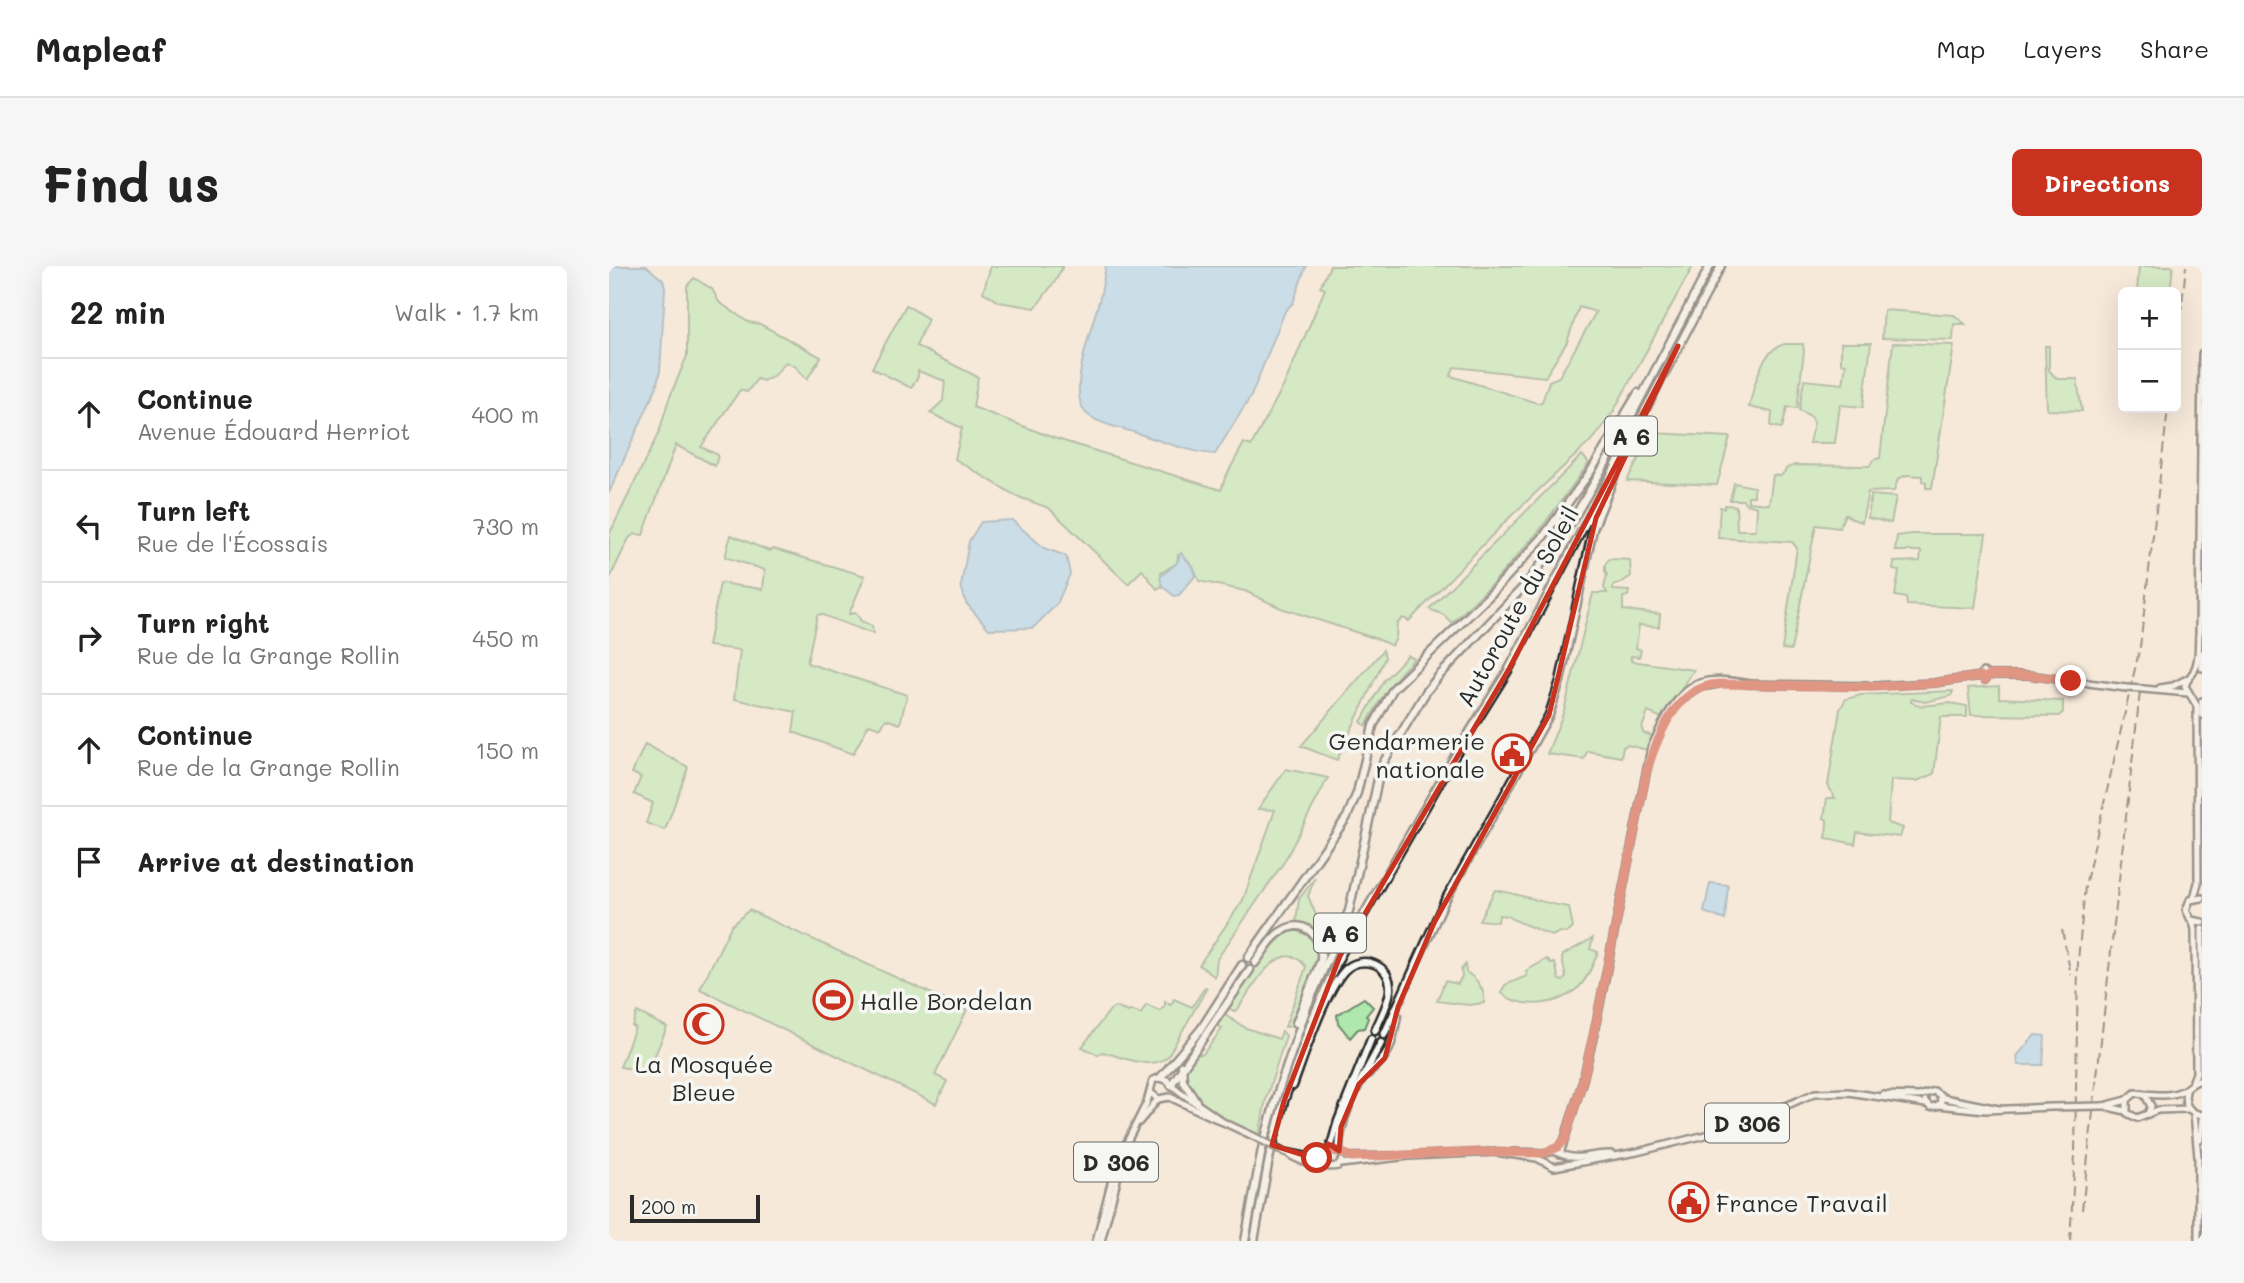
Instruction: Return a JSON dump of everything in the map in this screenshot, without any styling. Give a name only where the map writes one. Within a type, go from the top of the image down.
[{"type":"highway","name":"Autoroute du Soleil","points":[[1245,1241],[1267,1129],[1291,1048],[1353,898],[1383,763],[1438,677],[1528,582],[1553,551],[1583,504],[1710,266]]},
{"type":"highway","name":"Autoroute du Soleil","points":[[1254,1241],[1276,1132],[1300,1052],[1340,956],[1450,764],[1509,669],[1721,266]]},
{"type":"highway","points":[[1384,1035],[1444,902],[1549,715],[1560,681],[1596,518],[1678,346]]},
{"type":"highway","points":[[1248,958],[1347,817],[1357,793],[1373,726],[1393,689],[1491,594],[1543,537],[1591,471],[1659,362]]},
{"type":"highway","points":[[1255,963],[1277,935],[1289,927],[1308,930],[1320,943],[1321,960],[1277,1081],[1256,1177]]},
{"type":"highway","points":[[1276,1132],[1329,996],[1344,971],[1357,963],[1368,962],[1379,967],[1387,974],[1390,982],[1388,999],[1375,1031]]},
{"type":"highway","points":[[1161,1077],[1201,1029],[1243,965]]},
{"type":"highway","points":[[1171,1086],[1182,1065],[1250,970]]},
{"type":"highway","points":[[1362,1079],[1385,1058],[1392,1043],[1398,1007]]},
{"type":"highway","points":[[1330,1149],[1338,1121],[1371,1039]]},
{"type":"highway","points":[[1340,1153],[1341,1127],[1381,1043]]},
{"type":"highway","points":[[1182,1065],[1183,1081],[1196,1101]]},
{"type":"main road","points":[[2202,354],[2198,658],[2185,686],[2197,706],[2198,883],[2194,898],[2187,904],[2186,910],[2187,916],[2193,921],[2202,922]]},
{"type":"main road","points":[[2202,653],[2202,668]]},
{"type":"main road","points":[[1494,1152],[1537,1158],[1552,1167],[1560,1165],[1594,1032],[1647,770],[1670,717],[1687,695],[1700,685],[1871,687],[1934,683],[1981,676],[1983,672],[1989,675],[2028,675],[2190,695],[2202,699],[2202,715]]},
{"type":"main road","points":[[2192,674],[2202,675]]},
{"type":"main road","points":[[2145,689],[2173,686],[2187,680]]},
{"type":"main road","points":[[2194,898],[2202,898]]},
{"type":"main road","points":[[2000,1109],[1944,1098],[1932,1091],[1927,1094],[1926,1104],[1932,1107],[1938,1105],[2000,1109],[2105,1106],[2127,1100],[2135,1093],[2177,1093],[2187,1088],[2196,1073],[2193,921]]},
{"type":"main road","points":[[2202,929],[2202,1073]]},
{"type":"main road","points":[[1221,1121],[1171,1086],[1167,1080],[1161,1077],[1151,1083],[1151,1093],[1158,1099],[1176,1100],[1301,1160],[1334,1168],[1341,1164],[1409,1156]]},
{"type":"main road","points":[[2192,1083],[2202,1080]]},
{"type":"main road","points":[[1166,1098],[1170,1094],[1171,1086]]},
{"type":"main road","points":[[2187,1088],[2185,1099],[2191,1111],[2198,1157]]},
{"type":"main road","name":"D 306","points":[[1560,1165],[1738,1127],[1815,1093],[1834,1091],[1926,1104]]},
{"type":"main road","name":"D 306","points":[[1098,1241],[1116,1164],[1151,1093]]},
{"type":"main road","name":"D 306","points":[[1873,1095],[1927,1094]]},
{"type":"main road","points":[[1938,1105],[1941,1102],[1940,1095]]},
{"type":"main road","points":[[2145,1095],[2150,1103],[2148,1114]]},
{"type":"main road","name":"D 306","points":[[1098,1241],[1123,1155],[1139,1122],[1158,1099]]},
{"type":"main road","points":[[2126,1111],[2127,1100]]},
{"type":"main road","points":[[2105,1106],[2126,1111],[2137,1118],[2170,1109],[2191,1111],[2202,1117],[2198,1157],[2198,1241]]},
{"type":"main road","points":[[1546,1162],[1550,1152],[1565,1139]]},
{"type":"main road","points":[[1285,1152],[1313,1158],[1324,1156],[1330,1149],[1352,1157],[1494,1152],[1550,1152],[1561,1155]]},
{"type":"main road","points":[[1340,1153],[1341,1164]]},
{"type":"main road","name":"D 306","points":[[1561,1155],[1569,1158],[1619,1154]]},
{"type":"main road","points":[[1324,1156],[1327,1165]]},
{"type":"highlighted area","points":[[1678,346],[1596,518],[1549,715],[1434,923],[1398,1007],[1385,1058],[1359,1084],[1341,1127],[1339,1151],[1328,1144],[1324,1156],[1313,1158],[1272,1145],[1284,1101],[1340,956],[1509,669]]},
{"type":"green space","points":[[991,266],[1063,266],[1035,308],[999,302],[983,292]]},
{"type":"green space","points":[[1330,266],[1693,266],[1613,412],[1595,437],[1509,518],[1409,621],[1403,618],[1397,624],[1396,638],[1392,646],[1281,608],[1245,591],[1199,581],[1193,567],[1178,555],[1177,563],[1161,573],[1162,586],[1157,589],[1142,570],[1128,584],[1049,508],[1016,496],[955,459],[962,428],[930,413],[943,401],[945,381],[918,371],[918,377],[911,388],[872,368],[906,305],[928,319],[916,346],[978,377],[973,407],[1054,438],[1221,490],[1244,443],[1251,446],[1284,385],[1325,289],[1320,287]],"holes":[[[1579,307],[1596,312],[1559,377],[1549,381],[1542,402],[1537,403],[1451,376],[1454,367],[1545,377],[1567,342]]]},
{"type":"green space","points":[[2139,266],[2173,266],[2171,287],[2137,287]]},
{"type":"green space","points":[[694,278],[712,289],[719,302],[748,322],[760,324],[821,357],[807,379],[795,366],[786,362],[775,375],[763,381],[757,379],[747,392],[740,390],[701,447],[718,455],[715,466],[676,445],[643,535],[635,534],[629,538],[609,580],[609,535],[659,432],[687,356],[687,286]]},
{"type":"green space","points":[[1884,310],[1954,315],[1965,324],[1954,324],[1953,340],[1882,338]]},
{"type":"green space","points":[[1841,343],[1871,343],[1863,407],[1840,405],[1835,443],[1809,443],[1814,423],[1812,417],[1799,410],[1804,380],[1843,384],[1846,364],[1841,363]]},
{"type":"green space","points":[[1893,343],[1954,345],[1932,488],[1926,488],[1922,476],[1907,475],[1898,479],[1894,491],[1868,492],[1862,522],[1845,514],[1839,528],[1816,525],[1791,650],[1782,649],[1797,548],[1792,542],[1718,538],[1720,507],[1736,506],[1737,530],[1756,530],[1757,507],[1746,504],[1743,500],[1730,500],[1734,483],[1754,487],[1754,496],[1748,496],[1748,502],[1769,504],[1773,475],[1781,476],[1787,468],[1795,465],[1870,466],[1873,460],[1880,458]]},
{"type":"green space","points":[[1803,344],[1804,351],[1797,408],[1787,407],[1782,428],[1771,426],[1772,412],[1749,407],[1764,361],[1777,347]]},
{"type":"green space","points":[[2045,346],[2049,346],[2049,370],[2057,379],[2077,379],[2082,411],[2047,410]]},
{"type":"green space","points":[[1652,433],[1730,437],[1717,485],[1627,481]]},
{"type":"green space","points":[[1582,455],[1589,463],[1539,531],[1494,582],[1452,623],[1444,615],[1429,609]]},
{"type":"green space","points":[[1871,495],[1896,497],[1891,523],[1868,518]]},
{"type":"green space","points":[[1986,534],[1975,608],[1907,605],[1906,598],[1895,596],[1899,571],[1893,570],[1894,562],[1920,561],[1921,551],[1895,551],[1897,536]]},
{"type":"green space","points":[[731,535],[769,551],[774,549],[865,576],[849,614],[856,613],[861,621],[872,626],[873,634],[820,614],[817,616],[807,663],[907,695],[900,724],[886,719],[881,728],[869,724],[853,754],[793,732],[796,712],[734,699],[740,650],[708,646],[720,583],[763,589],[765,570],[725,557]]},
{"type":"green space","points":[[1609,559],[1630,560],[1631,576],[1613,586],[1613,590],[1629,591],[1628,596],[1623,597],[1623,610],[1660,614],[1659,627],[1639,625],[1636,648],[1641,650],[1639,657],[1631,656],[1631,661],[1694,670],[1662,718],[1648,712],[1642,728],[1643,733],[1653,736],[1648,750],[1627,745],[1623,747],[1621,757],[1587,751],[1584,759],[1547,754],[1564,711],[1593,593],[1607,593],[1604,588],[1607,574],[1605,565]]},
{"type":"green space","points":[[1383,650],[1385,658],[1337,760],[1301,746]]},
{"type":"green space","points":[[1408,655],[1414,659],[1387,690],[1366,726],[1361,722],[1384,680]]},
{"type":"green space","points":[[1999,686],[1999,698],[2063,701],[2063,712],[2059,716],[1971,715],[1968,688]]},
{"type":"green space","points":[[1953,691],[1951,696],[1925,702],[1912,699],[1911,702],[1921,706],[1950,703],[1967,706],[1967,717],[1941,717],[1934,774],[1917,781],[1891,780],[1888,823],[1903,828],[1900,837],[1857,832],[1855,844],[1826,838],[1827,820],[1824,818],[1827,798],[1835,798],[1828,785],[1840,709],[1846,699],[1861,695]]},
{"type":"green space","points":[[645,744],[688,767],[665,830],[646,823],[653,803],[634,794],[641,777],[632,773]]},
{"type":"green space","points":[[1286,769],[1328,778],[1284,862],[1217,959],[1215,977],[1199,965],[1243,900],[1275,810],[1258,809]]},
{"type":"green space","points":[[1315,878],[1308,896],[1326,939],[1324,948],[1313,931],[1296,922],[1299,899]]},
{"type":"green space","points":[[1495,890],[1569,907],[1573,928],[1567,933],[1560,932],[1552,936],[1509,916],[1499,915],[1498,922],[1479,920]]},
{"type":"green space","name":"Halle Bordelan","points":[[749,910],[967,1010],[935,1075],[947,1081],[936,1104],[700,989],[731,926]]},
{"type":"green space","points":[[1291,931],[1311,937],[1319,952],[1292,1026],[1285,1027],[1306,967],[1296,958],[1287,956],[1277,960],[1259,978],[1238,1009],[1234,1011],[1227,1007],[1275,943]]},
{"type":"green space","points":[[1593,938],[1590,949],[1598,952],[1585,979],[1571,993],[1551,1002],[1530,1004],[1501,993],[1505,985],[1527,976],[1526,971],[1547,959],[1551,964],[1555,963],[1559,980],[1563,981],[1566,977],[1563,955]]},
{"type":"green space","points":[[1465,965],[1466,972],[1482,989],[1484,1003],[1469,1005],[1437,1001],[1445,981],[1458,984]]},
{"type":"green space","points":[[1205,987],[1207,988],[1168,1056],[1161,1061],[1145,1063],[1102,1052],[1098,1055],[1082,1047],[1115,1007],[1141,1014],[1146,1005],[1160,1011],[1165,1006],[1165,1001],[1171,1005],[1174,999],[1192,1007]]},
{"type":"green space","points":[[1364,998],[1373,1007],[1366,1016],[1368,1018],[1364,1028],[1358,1029],[1350,1038],[1338,1023],[1337,1015]]},
{"type":"green space","points":[[637,1012],[667,1027],[648,1072],[620,1067],[635,1027],[632,1026]]},
{"type":"green space","points":[[1223,1014],[1246,1028],[1279,1039],[1282,1031],[1286,1036],[1266,1099],[1259,1136],[1214,1113],[1194,1096],[1188,1086],[1185,1072],[1187,1064],[1193,1055],[1203,1054],[1222,1029],[1216,1022]]},
{"type":"water","points":[[609,266],[646,266],[663,280],[665,288],[660,371],[656,388],[609,493]]},
{"type":"water","points":[[1106,266],[1306,266],[1293,303],[1285,311],[1251,396],[1215,454],[1186,449],[1096,420],[1086,413],[1080,403],[1080,373]]},
{"type":"water","points":[[1012,520],[1044,548],[1066,556],[1070,574],[1057,604],[1033,628],[989,629],[966,603],[961,586],[969,541],[981,522]]},
{"type":"water","points":[[1181,553],[1196,575],[1179,595],[1174,596],[1162,586],[1160,577],[1177,563]]},
{"type":"water","points":[[1710,883],[1728,885],[1725,920],[1704,912]]},
{"type":"water","points":[[2035,1035],[2045,1036],[2043,1065],[2018,1065],[2017,1056]]},
{"type":"railway","points":[[2177,350],[2186,266]]},
{"type":"railway","points":[[2070,1241],[2075,1154],[2078,961],[2085,886],[2140,647],[2167,413]]},
{"type":"railway","points":[[2082,1210],[2140,692]]},
{"type":"railway","points":[[2062,930],[2071,975]]},
{"type":"place","name":"Gendarmerie nationale","points":[[1512,754]]},
{"type":"place","name":"Halle Bordelan","points":[[833,1000]]},
{"type":"place","name":"La Mosquée Bleue","points":[[704,1024]]},
{"type":"place","name":"France Travail","points":[[1689,1202]]},
{"type":"route","points":[[1317,1158],[1332,1149],[1352,1157],[1482,1152],[1544,1153],[1558,1147],[1565,1139],[1583,1080],[1608,971],[1647,770],[1670,717],[1687,695],[1701,687],[1718,684],[1871,687],[1981,676],[1985,680],[1989,675],[2028,675],[2071,681]]}]
